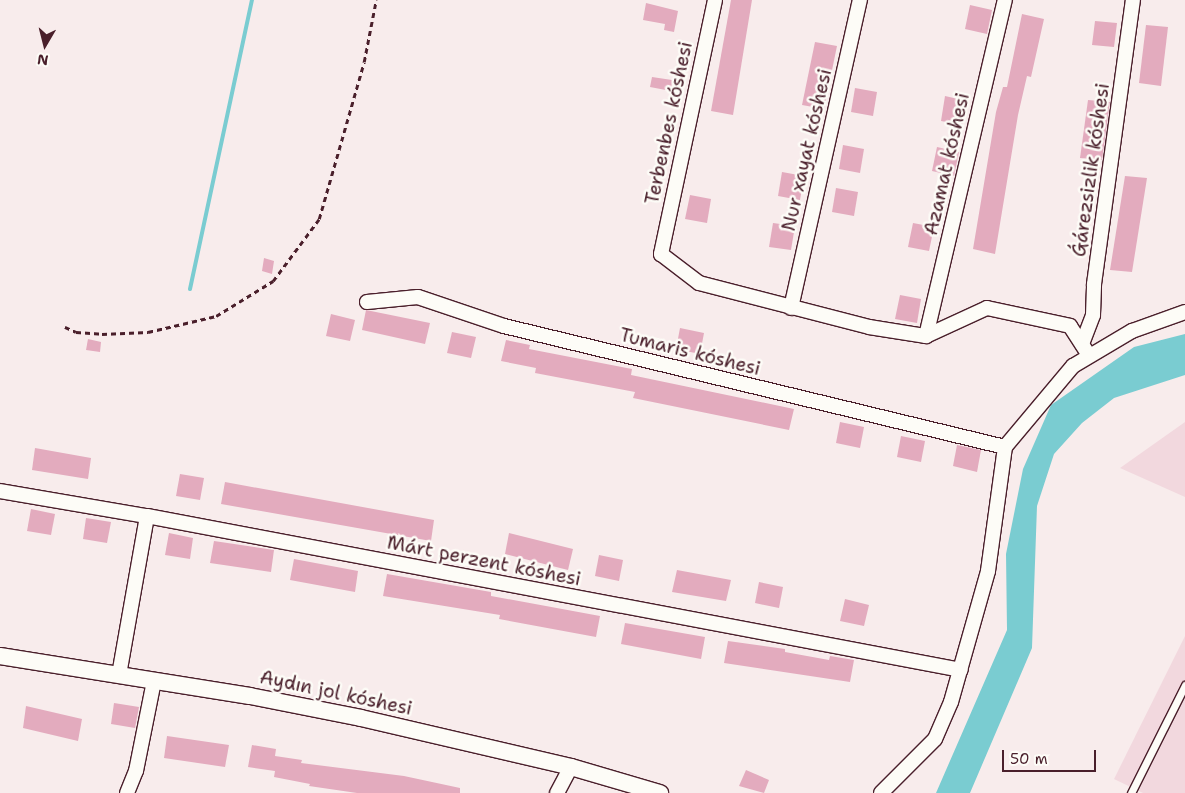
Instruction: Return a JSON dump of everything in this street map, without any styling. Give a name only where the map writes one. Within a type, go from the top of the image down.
[{"type":"street","name":"Terbenbes kóshesi","points":[[715,0],[661,254],[699,283],[791,308]]},
{"type":"street","name":"Nur xayat kóshesi","points":[[791,308],[860,0]]},
{"type":"street","name":"Azamat kóshesi","points":[[926,336],[1005,0]]},
{"type":"street","name":"Ǵárezsizlik kóshesi","points":[[1085,350],[1094,315],[1094,284],[1133,0]]},
{"type":"street","name":"Tumaris kóshesi","points":[[367,302],[418,298],[504,326],[1005,447]]},
{"type":"street","points":[[791,308],[869,327],[926,336],[987,308],[1070,326],[1085,350]]},
{"type":"street","points":[[881,793],[935,739],[961,670],[988,571],[1005,447],[1085,350],[1185,312]]},
{"type":"street","name":"Márt perzent kóshesi","points":[[0,491],[146,516],[961,670]]},
{"type":"street","points":[[119,675],[146,516]]},
{"type":"street","name":"Aydın jol kóshesi","points":[[0,656],[361,718],[571,767],[660,793]]},
{"type":"street","points":[[127,793],[136,771],[154,681]]},
{"type":"street","points":[[557,793],[571,767]]},
{"type":"lane","points":[[1131,793],[1185,686]]},
{"type":"path","points":[[65,327],[76,332],[102,334],[168,327],[216,316],[273,281],[319,219],[364,62],[376,0]]},
{"type":"shaded area","points":[[1185,422],[1185,497],[1120,468]]},
{"type":"shaded area","points":[[1185,636],[1185,793],[1143,793],[1114,779]]},
{"type":"water","points":[[1185,334],[1185,375],[1114,398],[1082,423],[1054,454],[1037,506],[1032,648],[970,793],[936,793],[1007,630],[1006,554],[1023,469],[1051,405],[1134,347]]},
{"type":"building","points":[[731,0],[752,0],[733,115],[711,111]]},
{"type":"building","points":[[646,3],[678,11],[674,32],[664,30],[665,24],[643,20]]},
{"type":"building","points":[[970,5],[992,10],[987,34],[965,29]]},
{"type":"building","points":[[1022,14],[1044,19],[1031,77],[1027,76],[1018,115],[995,254],[973,249],[996,112],[1003,87],[1007,87]]},
{"type":"building","points":[[1095,21],[1117,23],[1114,47],[1092,45]]},
{"type":"building","points":[[1146,25],[1168,27],[1161,86],[1139,83]]},
{"type":"building","points":[[815,42],[837,46],[824,109],[802,105]]},
{"type":"building","points":[[652,77],[672,80],[671,91],[650,87]]},
{"type":"building","points":[[855,88],[877,92],[873,116],[851,112]]},
{"type":"building","points":[[945,96],[967,101],[962,125],[941,121]]},
{"type":"building","points":[[1088,100],[1110,102],[1102,160],[1080,158]]},
{"type":"building","points":[[843,145],[864,149],[860,173],[839,169]]},
{"type":"building","points":[[937,147],[959,152],[954,176],[932,171]]},
{"type":"building","points":[[782,172],[804,176],[800,200],[778,196]]},
{"type":"building","points":[[1125,176],[1147,178],[1132,272],[1110,270]]},
{"type":"building","points":[[836,188],[858,192],[854,216],[832,212]]},
{"type":"building","points":[[690,195],[711,199],[707,223],[685,219]]},
{"type":"building","points":[[773,223],[795,226],[791,250],[769,247]]},
{"type":"building","points":[[913,223],[934,227],[929,251],[908,247]]},
{"type":"building","points":[[264,258],[274,261],[272,274],[262,271]]},
{"type":"building","points":[[900,295],[921,299],[917,323],[895,319]]},
{"type":"building","points":[[366,310],[430,323],[425,344],[362,330]]},
{"type":"building","points":[[331,314],[355,320],[350,341],[326,336]]},
{"type":"building","points":[[680,328],[704,333],[700,354],[676,349]]},
{"type":"building","points":[[452,332],[476,337],[471,358],[447,353]]},
{"type":"building","points":[[88,339],[101,342],[100,352],[86,350]]},
{"type":"building","points":[[506,340],[530,345],[529,349],[632,369],[631,375],[794,409],[789,430],[633,398],[635,392],[535,373],[536,368],[501,361]]},
{"type":"building","points":[[840,422],[864,427],[860,448],[836,443]]},
{"type":"building","points":[[901,436],[925,441],[921,462],[897,457]]},
{"type":"building","points":[[957,445],[981,450],[977,472],[953,466]]},
{"type":"building","points":[[35,448],[91,458],[88,479],[32,470]]},
{"type":"building","points":[[180,474],[204,478],[200,500],[176,496]]},
{"type":"building","points":[[225,482],[434,520],[431,541],[221,504]]},
{"type":"building","points":[[31,509],[55,514],[51,535],[27,531]]},
{"type":"building","points":[[86,518],[111,522],[107,543],[83,539]]},
{"type":"building","points":[[169,533],[193,538],[190,559],[165,555]]},
{"type":"building","points":[[509,533],[573,549],[568,570],[505,554]]},
{"type":"building","points":[[214,541],[274,550],[271,572],[210,563]]},
{"type":"building","points":[[599,555],[623,560],[619,581],[595,576]]},
{"type":"building","points":[[294,559],[358,571],[355,592],[290,580]]},
{"type":"building","points":[[677,570],[731,580],[726,601],[672,592]]},
{"type":"building","points":[[387,574],[491,592],[491,596],[600,616],[596,637],[499,619],[500,615],[383,596]]},
{"type":"building","points":[[759,582],[783,587],[779,608],[755,603]]},
{"type":"building","points":[[845,599],[869,605],[864,626],[840,621]]},
{"type":"building","points":[[625,623],[705,637],[701,659],[621,644]]},
{"type":"building","points":[[728,641],[785,649],[785,652],[829,660],[830,656],[854,660],[850,682],[724,663]]},
{"type":"building","points":[[114,703],[139,707],[135,728],[111,724]]},
{"type":"building","points":[[26,706],[82,719],[78,741],[23,728]]},
{"type":"building","points":[[167,736],[229,745],[225,767],[164,758]]},
{"type":"building","points":[[252,745],[276,749],[275,756],[302,760],[301,763],[404,776],[460,788],[460,793],[357,793],[309,786],[310,784],[274,777],[275,771],[248,767]]},
{"type":"building","points":[[746,770],[769,780],[764,793],[739,786]]},
{"type":"waterway","points":[[190,289],[252,0]]}]
